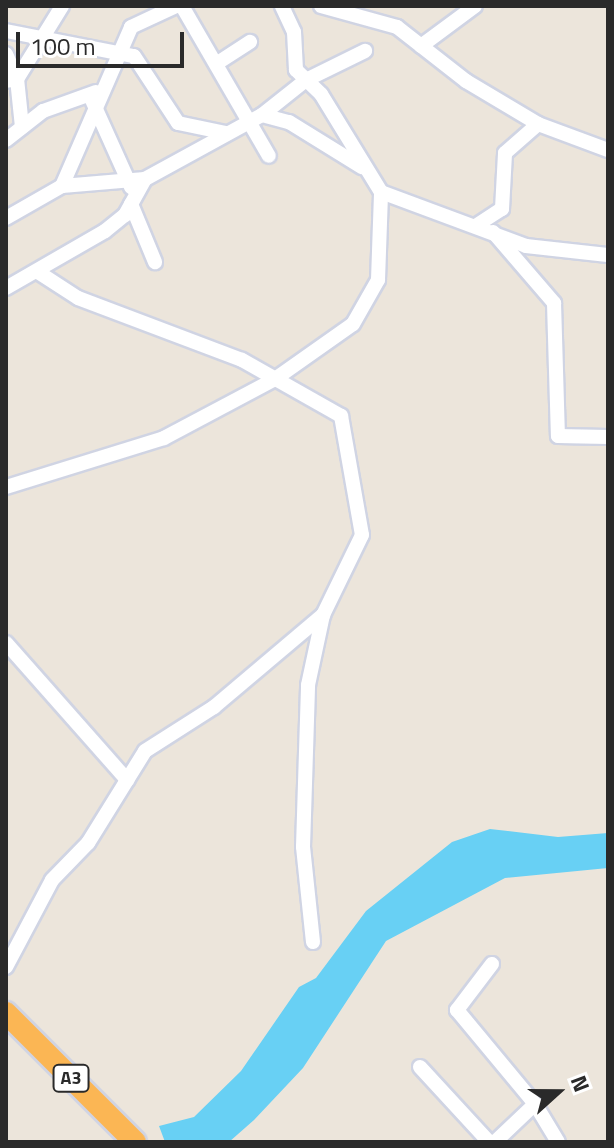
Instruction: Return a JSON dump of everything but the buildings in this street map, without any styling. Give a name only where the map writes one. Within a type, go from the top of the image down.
[{"type":"highway","name":"A3","points":[[6,1013],[135,1142]]},
{"type":"street","points":[[11,80],[62,6]]},
{"type":"street","points":[[62,186],[93,95],[131,27],[176,6]]},
{"type":"street","points":[[182,6],[257,116],[269,156]]},
{"type":"street","points":[[6,487],[164,438],[275,379],[359,313],[378,280],[381,192],[306,80],[296,70],[294,32],[282,6]]},
{"type":"street","points":[[321,6],[397,27],[538,124],[608,150]]},
{"type":"street","points":[[421,46],[475,6]]},
{"type":"street","points":[[6,31],[39,40],[116,52],[147,68],[178,123],[227,133]]},
{"type":"street","points":[[219,62],[250,42]]},
{"type":"street","points":[[6,218],[62,186],[139,180],[257,116],[306,80],[365,51]]},
{"type":"street","points":[[6,54],[22,127]]},
{"type":"street","points":[[6,140],[22,127],[93,95]]},
{"type":"street","points":[[6,288],[38,272],[128,209],[139,180],[93,95]]},
{"type":"street","points":[[257,116],[289,122],[366,170]]},
{"type":"street","points":[[477,225],[502,209],[505,153],[538,124]]},
{"type":"street","points":[[381,192],[477,225],[526,246],[608,255]]},
{"type":"street","points":[[128,209],[155,262]]},
{"type":"street","points":[[493,232],[554,303],[558,436],[606,436]]},
{"type":"street","points":[[38,272],[78,298],[173,330],[275,379],[348,424],[362,535],[323,615],[308,685],[303,847],[313,942]]},
{"type":"street","points":[[6,967],[52,880],[88,843],[157,738],[214,707],[323,615]]},
{"type":"street","points":[[6,643],[127,780]]},
{"type":"street","points":[[492,964],[457,1010],[535,1104],[558,1142]]},
{"type":"street","points":[[420,1067],[489,1142]]},
{"type":"street","points":[[495,1142],[535,1104]]},
{"type":"water","points":[[490,829],[558,837],[608,833],[608,868],[505,878],[386,941],[303,1068],[254,1120],[229,1142],[165,1142],[159,1126],[194,1117],[241,1071],[299,987],[316,978],[366,911],[452,842]]}]
